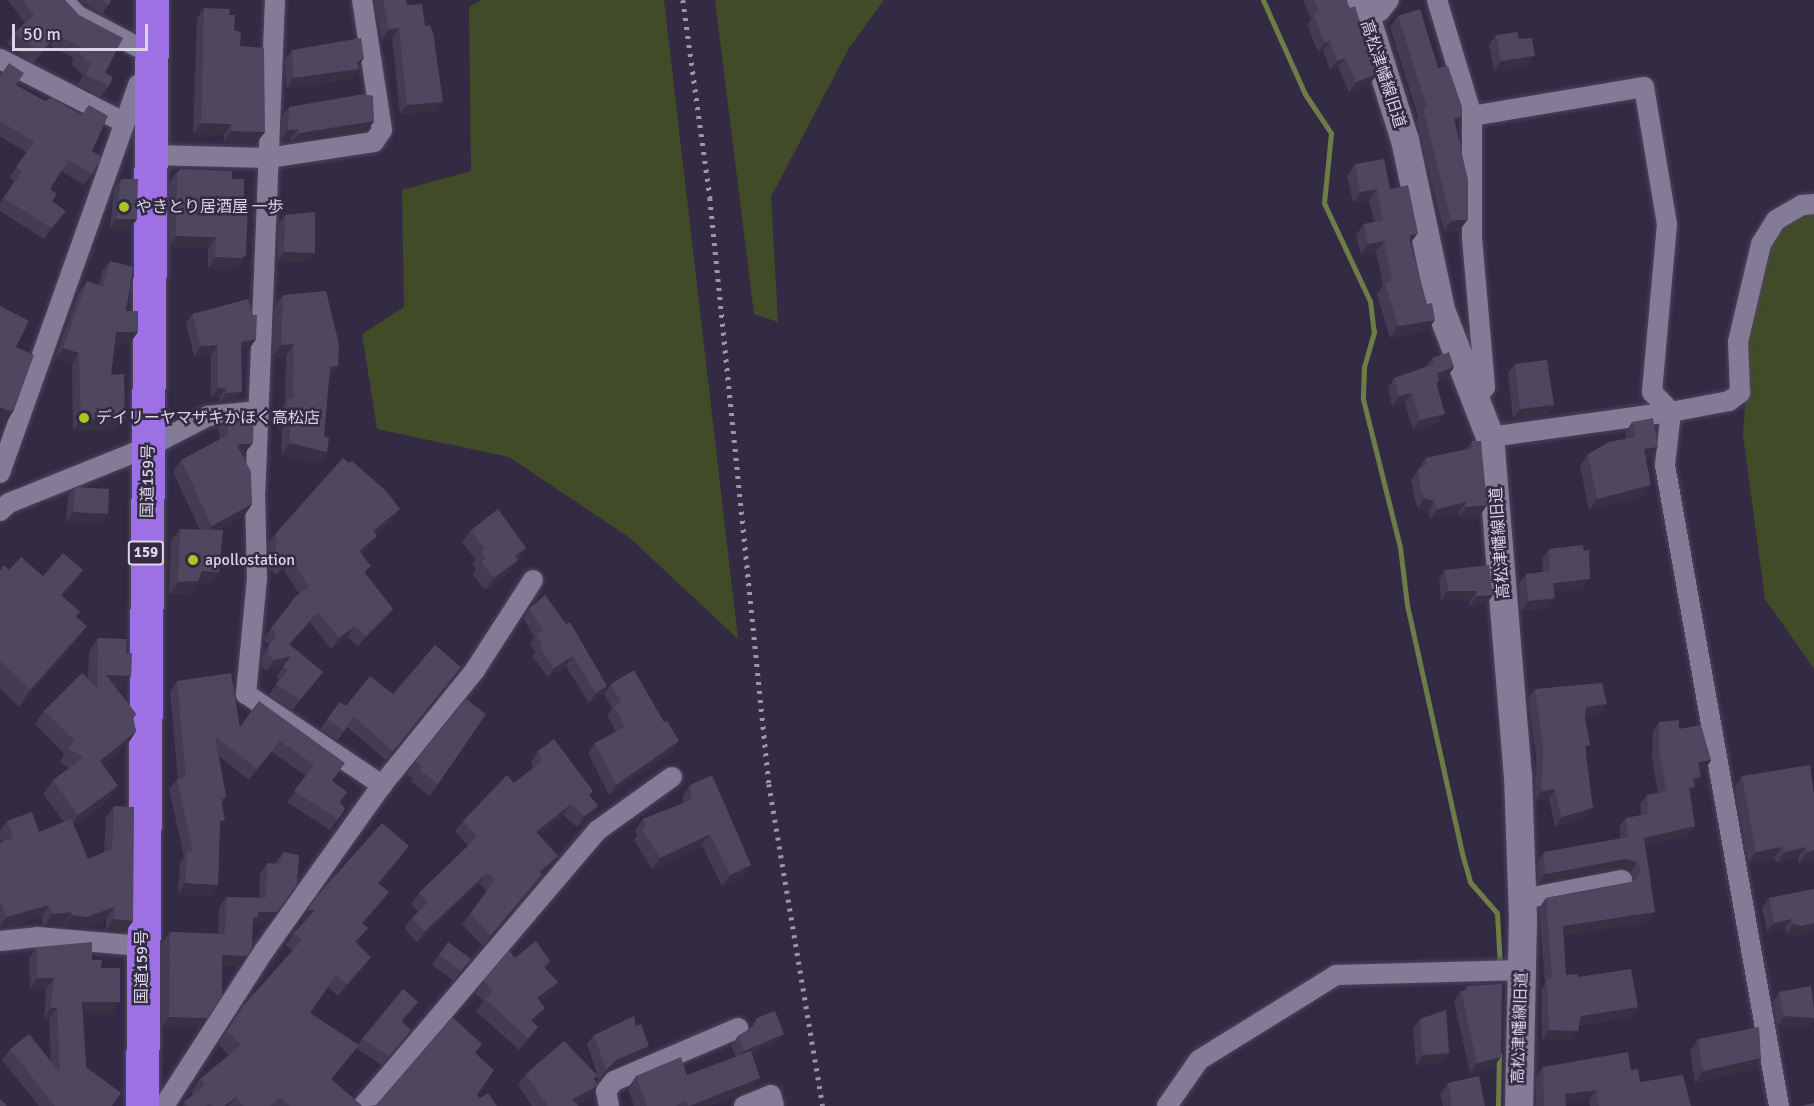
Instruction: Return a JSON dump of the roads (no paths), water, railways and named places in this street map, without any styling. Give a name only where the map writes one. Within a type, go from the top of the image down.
[{"type":"highway","name":"国道159号","points":[[142,1106],[152,0]]},
{"type":"street","points":[[1,468],[138,85],[151,68],[77,15],[63,0]]},
{"type":"street","points":[[275,0],[259,411],[257,578],[246,694],[382,785]]},
{"type":"street","points":[[151,155],[268,158],[374,142],[382,130],[362,0]]},
{"type":"street","points":[[1362,8],[1380,11],[1389,0]]},
{"type":"street","points":[[1437,0],[1472,116],[1472,238],[1485,387],[1475,399]]},
{"type":"street","name":"高松津幡線旧道","points":[[1362,8],[1405,140],[1441,310],[1490,437],[1518,775],[1523,899],[1517,970],[1519,1106]]},
{"type":"street","points":[[0,59],[125,123]]},
{"type":"street","points":[[1472,116],[1644,87],[1667,224],[1652,392],[1671,412],[1665,465],[1779,1106]]},
{"type":"street","points":[[1490,437],[1671,412],[1729,401],[1740,393],[1738,342],[1761,244],[1776,220],[1802,205],[1814,204]]},
{"type":"street","points":[[0,511],[9,503],[148,447],[208,416],[259,411]]},
{"type":"street","points":[[164,1106],[264,951],[382,785],[475,670],[533,580]]},
{"type":"street","points":[[363,1106],[598,830],[672,777]]},
{"type":"street","points":[[1523,899],[1622,880]]},
{"type":"street","points":[[0,941],[37,937],[142,946]]},
{"type":"street","points":[[1167,1106],[1199,1060],[1336,975],[1517,970]]},
{"type":"street","points":[[609,1106],[606,1091],[614,1081],[738,1028]]},
{"type":"street","points":[[744,1106],[771,1095],[774,1106]]},
{"type":"waterway","points":[[1263,0],[1305,94],[1331,133],[1324,203],[1370,301],[1374,332],[1364,367],[1363,399],[1400,547],[1407,605],[1463,857],[1470,882],[1497,913],[1500,967]]},
{"type":"waterway","points":[[1498,1106],[1499,1054]]},
{"type":"railway","points":[[683,0],[710,198],[769,784],[823,1106]]},
{"type":"place","name":"やきとり居酒屋 一歩","points":[[124,207]]},
{"type":"place","name":"デイリーヤマザキかほく高松店","points":[[84,418]]},
{"type":"place","name":"apollostation","points":[[193,560]]}]
